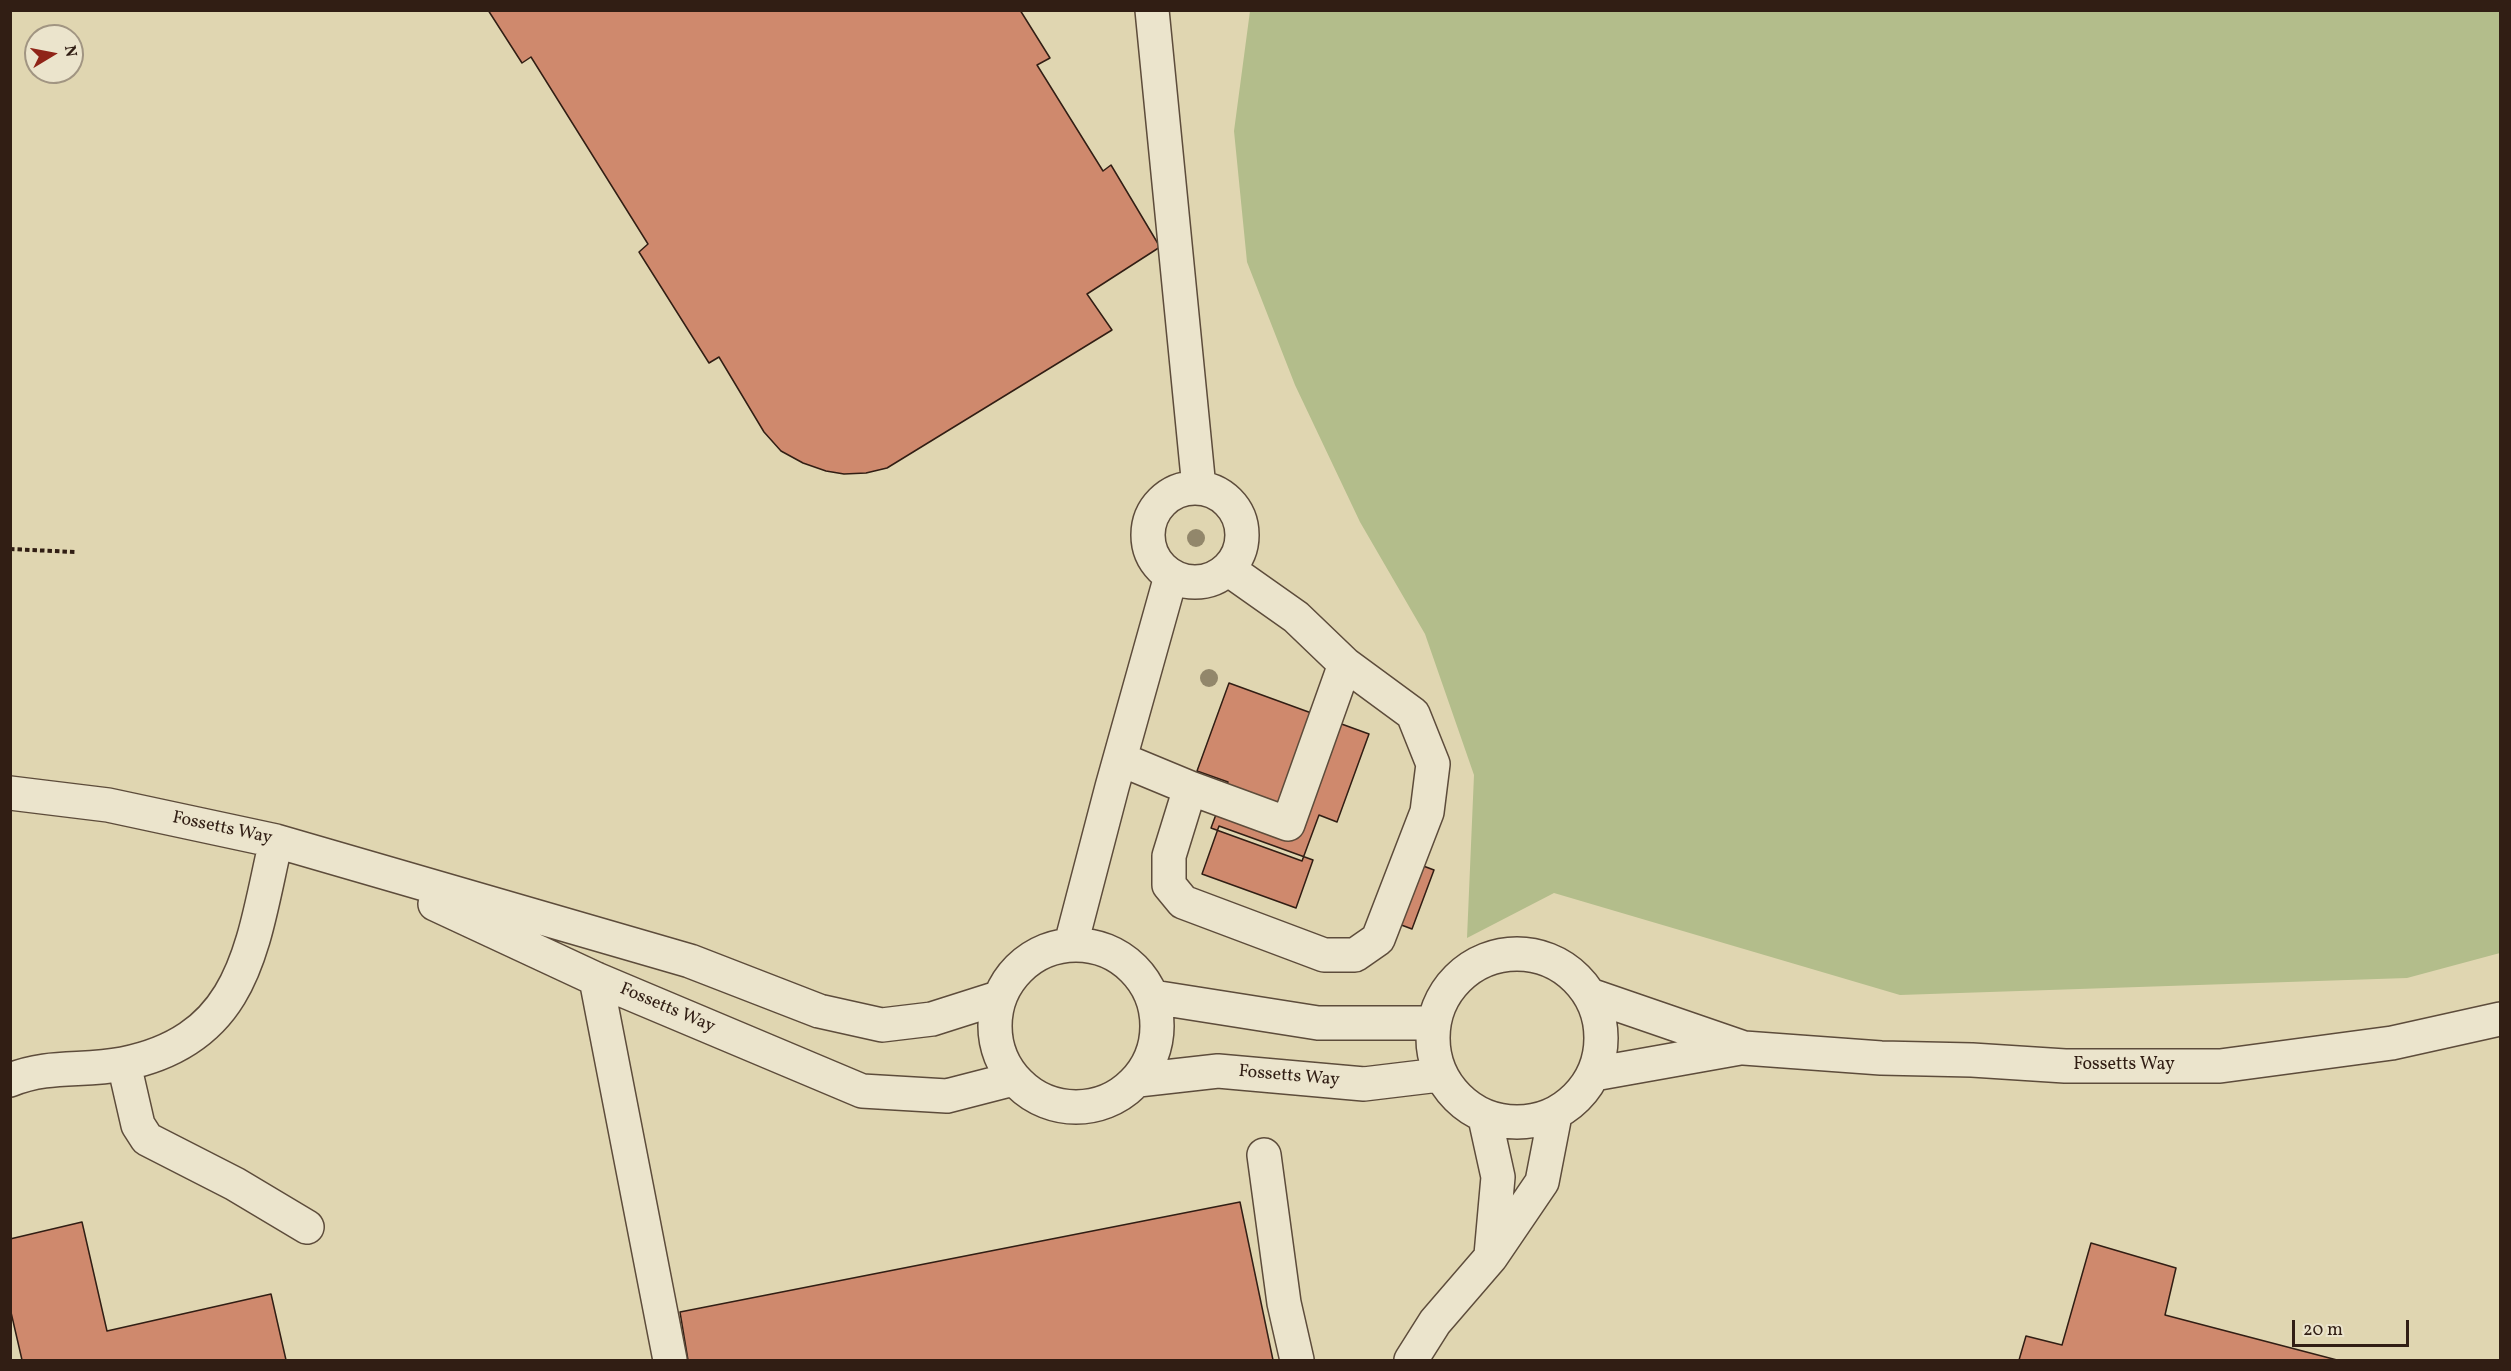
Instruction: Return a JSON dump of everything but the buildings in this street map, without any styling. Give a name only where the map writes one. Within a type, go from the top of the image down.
[{"type":"street","points":[[1152,10],[1199,488]]},
{"type":"street","points":[[1199,488],[1214,491],[1227,500],[1236,512],[1241,526],[1242,542],[1237,557],[1228,569],[1215,578],[1201,582],[1186,582],[1171,576],[1160,567],[1152,555],[1148,528],[1156,509],[1169,495],[1184,489],[1199,488]]},
{"type":"street","points":[[1190,788],[1169,856],[1169,885],[1183,902],[1324,955],[1355,955],[1378,939],[1427,812],[1433,764],[1413,714],[1345,664],[1296,617],[1228,569]]},
{"type":"street","points":[[1071,944],[1171,576]]},
{"type":"street","points":[[1120,759],[1288,824],[1345,664]]},
{"type":"street","name":"Fossetts Way","points":[[10,771],[108,805]]},
{"type":"street","name":"Fossetts Way","points":[[10,794],[108,805],[276,841],[690,961],[819,1011],[882,1025],[932,1019],[998,998]]},
{"type":"street","points":[[10,1080],[49,1069],[92,1068],[124,1064],[169,1051],[200,1030],[218,1012],[235,986],[251,951],[276,841]]},
{"type":"street","name":"Fossetts Way","points":[[336,857],[596,979],[862,1091],[947,1096],[1013,1079]]},
{"type":"street","points":[[1071,944],[1097,946],[1120,957],[1140,975],[1153,997],[1158,1026],[1152,1054],[1138,1080],[1116,1098],[1090,1107],[1061,1107],[1035,1097],[1013,1079],[999,1054],[994,1027],[998,998],[1015,971],[1040,951],[1071,944]]},
{"type":"street","name":"Fossetts Way","points":[[1529,954],[1546,958],[1571,973],[1590,995],[1599,1015],[1602,1045],[1594,1074],[1579,1096],[1555,1115],[1514,1124],[1485,1118],[1456,1099],[1439,1075],[1433,1053],[1433,1023],[1443,995],[1459,976],[1484,959],[1499,955],[1529,954]]},
{"type":"street","points":[[596,979],[670,1360]]},
{"type":"street","name":"Fossetts Way","points":[[1590,995],[1744,1048]]},
{"type":"street","points":[[1153,997],[1318,1023],[1433,1023]]},
{"type":"street","name":"Fossetts Way","points":[[1594,1074],[1744,1048],[1881,1058],[1972,1060],[2065,1066],[2220,1066],[2392,1043],[2500,1019]]},
{"type":"street","points":[[124,1064],[138,1125],[147,1139],[235,1184],[307,1227]]},
{"type":"street","name":"Fossetts Way","points":[[1138,1080],[1218,1071],[1364,1084],[1439,1075]]},
{"type":"street","points":[[1411,1360],[1435,1322],[1491,1257],[1542,1182],[1555,1115]]},
{"type":"street","points":[[1485,1118],[1498,1177],[1491,1257]]},
{"type":"street","points":[[1264,1155],[1284,1303],[1297,1360]]},
{"type":"path","points":[[10,549],[75,552]]},
{"type":"green space","points":[[1250,11],[2500,11],[2500,953],[2407,978],[1900,995],[1554,893],[1467,938],[1474,775],[1425,634],[1360,522],[1295,385],[1247,262],[1234,131]]}]
